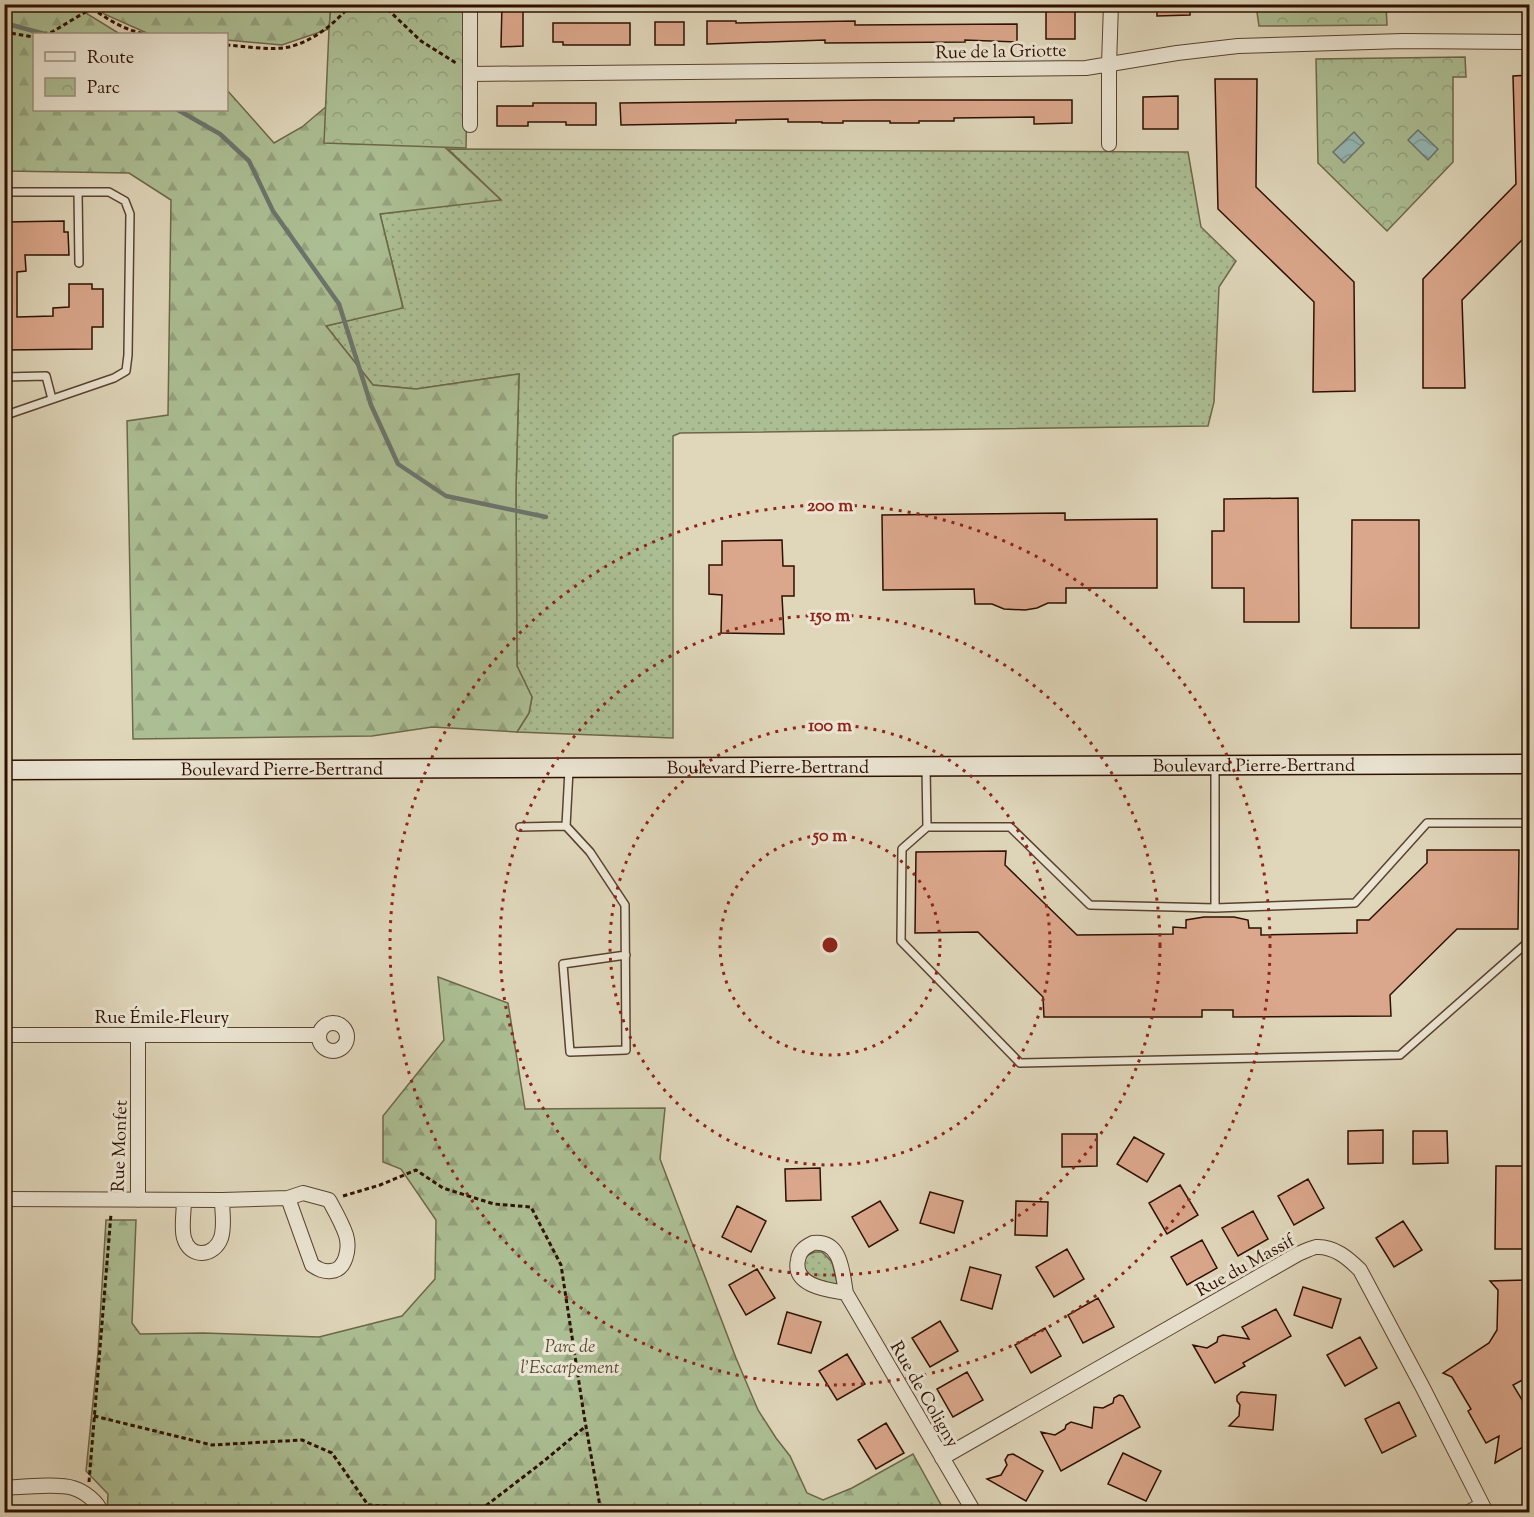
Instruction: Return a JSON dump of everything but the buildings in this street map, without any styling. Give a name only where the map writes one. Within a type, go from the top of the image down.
[{"type":"main road","name":"Boulevard Pierre-Bertrand","points":[[4,770],[1530,764]]},
{"type":"street","points":[[470,4],[470,125]]},
{"type":"street","points":[[1109,144],[1111,4]]},
{"type":"street","name":"Rue de la Griotte","points":[[471,73],[1086,68],[1177,53],[1238,46],[1402,41],[1530,42]]},
{"type":"street","name":"Rue Émile-Fleury","points":[[4,1035],[319,1035]]},
{"type":"street","name":"Rue Monfet","points":[[4,1199],[138,1200],[138,1035]]},
{"type":"street","points":[[138,1200],[288,1198],[303,1193],[329,1200],[347,1237],[347,1253],[342,1265],[334,1271],[323,1271],[312,1266],[288,1198]]},
{"type":"street","points":[[184,1200],[183,1236],[187,1246],[195,1252],[204,1253],[214,1248],[221,1238],[222,1200]]},
{"type":"street","name":"Rue du Massif","points":[[942,1458],[1298,1254],[1316,1247],[1346,1256],[1360,1270],[1484,1509]]},
{"type":"street","name":"Rue de Coligny","points":[[846,1293],[974,1512]]},
{"type":"street","points":[[4,1488],[56,1486],[73,1488],[99,1505],[101,1512]]},
{"type":"street","points":[[1469,1512],[1484,1509]]},
{"type":"lane","points":[[4,192],[109,192],[125,201],[130,214],[126,371],[114,378],[52,399],[7,411],[4,425]]},
{"type":"lane","points":[[78,192],[79,262]]},
{"type":"lane","points":[[4,376],[46,376],[52,399]]},
{"type":"lane","points":[[1215,765],[1215,908]]},
{"type":"lane","points":[[926,767],[927,828]]},
{"type":"lane","points":[[569,768],[566,826],[590,852],[625,905],[626,955],[626,1050],[570,1053],[563,964],[626,955]]},
{"type":"lane","points":[[1530,822],[1427,823],[1355,903],[1215,908],[1090,905],[1010,826],[927,828],[902,849],[901,941],[1020,1063],[1400,1055],[1528,942],[1530,883]]},
{"type":"lane","points":[[520,827],[566,826]]},
{"type":"path","points":[[228,45],[267,48],[287,47],[304,42],[320,33],[351,4]]},
{"type":"path","points":[[382,4],[421,41],[471,73]]},
{"type":"path","points":[[48,33],[91,6],[107,20],[137,33]]},
{"type":"path","points":[[4,32],[33,37]]},
{"type":"path","points":[[329,1200],[380,1185],[416,1170],[453,1192],[494,1204],[531,1207],[561,1266],[601,1512]]},
{"type":"path","points":[[88,1496],[112,1200]]},
{"type":"path","points":[[94,1416],[212,1445],[302,1440],[332,1453],[368,1504],[478,1511],[586,1426]]},
{"type":"green space","points":[[5,5],[73,5],[118,33],[33,33],[33,111],[228,111],[228,91],[274,143],[302,127],[328,105],[436,139],[501,200],[380,214],[403,308],[326,326],[373,385],[416,389],[519,374],[516,491],[517,666],[532,697],[529,713],[517,732],[432,727],[372,736],[133,739],[127,421],[168,415],[171,200],[129,173],[5,171]]},
{"type":"green space","points":[[97,5],[331,5],[329,29],[282,45],[228,40],[228,33],[147,33],[104,14]]},
{"type":"green space","points":[[331,5],[469,5],[466,148],[324,143]]},
{"type":"green space","points":[[1256,5],[1386,5],[1387,25],[1259,26]]},
{"type":"green space","points":[[1465,57],[1466,77],[1453,77],[1453,162],[1387,231],[1318,163],[1316,59]]},
{"type":"green space","points":[[448,149],[1188,152],[1201,227],[1236,261],[1219,287],[1214,402],[1208,426],[680,433],[673,436],[673,738],[517,732],[529,713],[532,697],[517,666],[516,491],[519,374],[416,389],[373,385],[326,326],[403,307],[380,214],[500,199]]},
{"type":"green space","name":"Parc de l'Escarpement","points":[[438,977],[508,1003],[525,1109],[665,1108],[660,1159],[758,1410],[790,1456],[807,1493],[823,1500],[852,1488],[913,1454],[945,1512],[107,1512],[108,1494],[86,1471],[98,1352],[106,1220],[136,1220],[132,1323],[140,1334],[203,1333],[319,1337],[402,1316],[435,1279],[436,1220],[401,1169],[383,1162],[383,1116],[444,1040]]},
{"type":"green space","points":[[815,1252],[822,1252],[832,1262],[838,1286],[816,1278],[804,1267],[805,1259]]},
{"type":"water","points":[[1418,130],[1438,149],[1428,160],[1408,140]]},
{"type":"water","points":[[1354,132],[1364,143],[1344,163],[1333,152]]},
{"type":"waterway","points":[[4,23],[41,33]]},
{"type":"waterway","points":[[180,111],[220,134],[249,161],[273,211],[339,304],[371,405],[398,464],[446,496],[546,517]]}]
